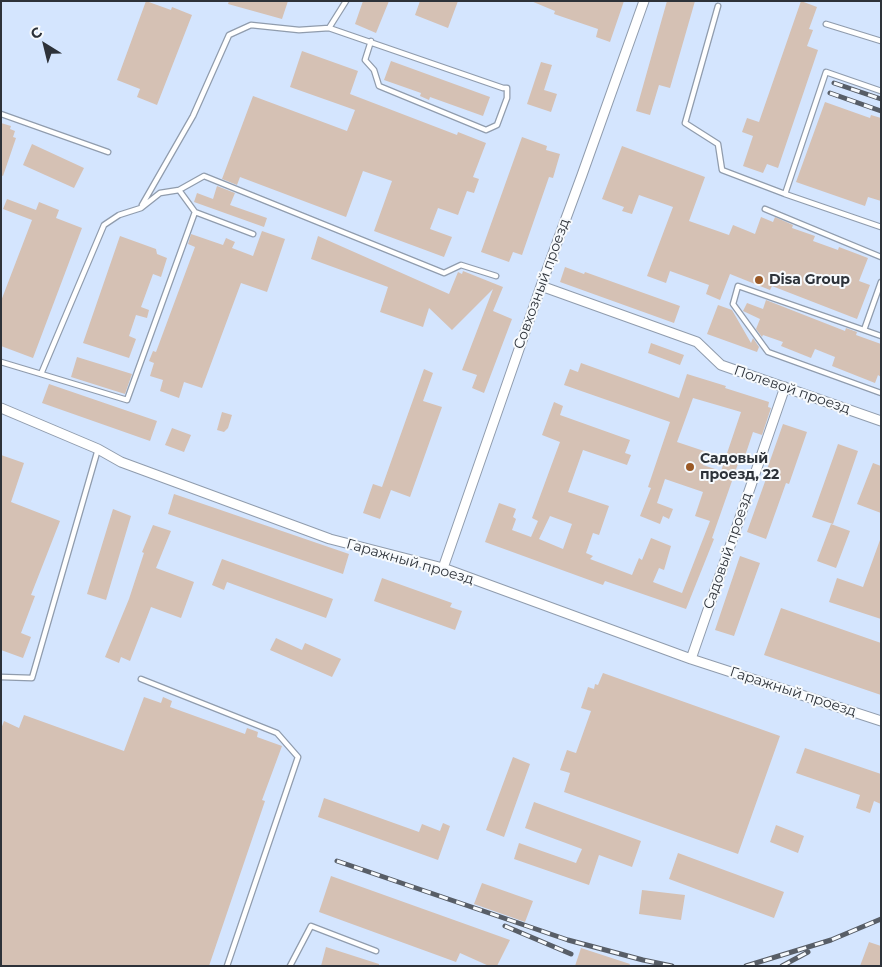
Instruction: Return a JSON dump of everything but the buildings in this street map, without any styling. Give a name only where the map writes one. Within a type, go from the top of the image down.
[{"type":"street","name":"Совхозный проезд","points":[[443,568],[541,286],[644,1]]},
{"type":"street","name":"Полевой проезд","points":[[541,286],[697,342],[721,365],[881,421]]},
{"type":"street","name":"Садовый проезд","points":[[691,658],[785,387]]},
{"type":"street","name":"Гаражный проезд","points":[[1,408],[98,449],[121,462],[330,539],[443,568],[691,658],[881,721]]},
{"type":"lane","points":[[329,28],[346,1]]},
{"type":"lane","points":[[718,6],[685,123],[718,144],[722,170],[881,227]]},
{"type":"lane","points":[[826,24],[881,41]]},
{"type":"lane","points":[[140,208],[193,116],[229,35],[251,25],[299,30],[329,28],[371,41],[503,88],[507,88],[507,98],[497,126],[486,130],[379,86],[374,70],[365,60],[371,41]]},
{"type":"lane","points":[[785,194],[826,72],[881,91]]},
{"type":"lane","points":[[1,114],[108,152]]},
{"type":"lane","points":[[41,374],[104,225],[119,215],[140,208],[160,193],[179,190],[204,176],[444,273],[461,265],[496,276]]},
{"type":"lane","points":[[179,190],[195,212],[253,234]]},
{"type":"lane","points":[[765,209],[881,257]]},
{"type":"lane","points":[[1,362],[127,400],[195,212]]},
{"type":"lane","points":[[864,330],[881,282]]},
{"type":"lane","points":[[881,336],[738,286],[733,304],[768,352],[881,393]]},
{"type":"lane","points":[[1,677],[32,678],[98,449]]},
{"type":"lane","points":[[141,679],[277,733],[298,757],[227,966]]},
{"type":"lane","points":[[290,966],[311,926],[376,951]]},
{"type":"shaded area","points":[[1,1],[881,1],[881,966],[1,966]]},
{"type":"railway","points":[[834,83],[881,99]]},
{"type":"railway","points":[[830,93],[881,111]]},
{"type":"railway","points":[[337,861],[568,940],[672,966]]},
{"type":"railway","points":[[746,966],[831,940],[881,919]]},
{"type":"railway","points":[[505,926],[571,954]]},
{"type":"railway","points":[[782,966],[808,952]]},
{"type":"place","name":"Disa Group","points":[[759,280]]},
{"type":"place","name":"Садовый проезд, 22","points":[[690,467]]}]
